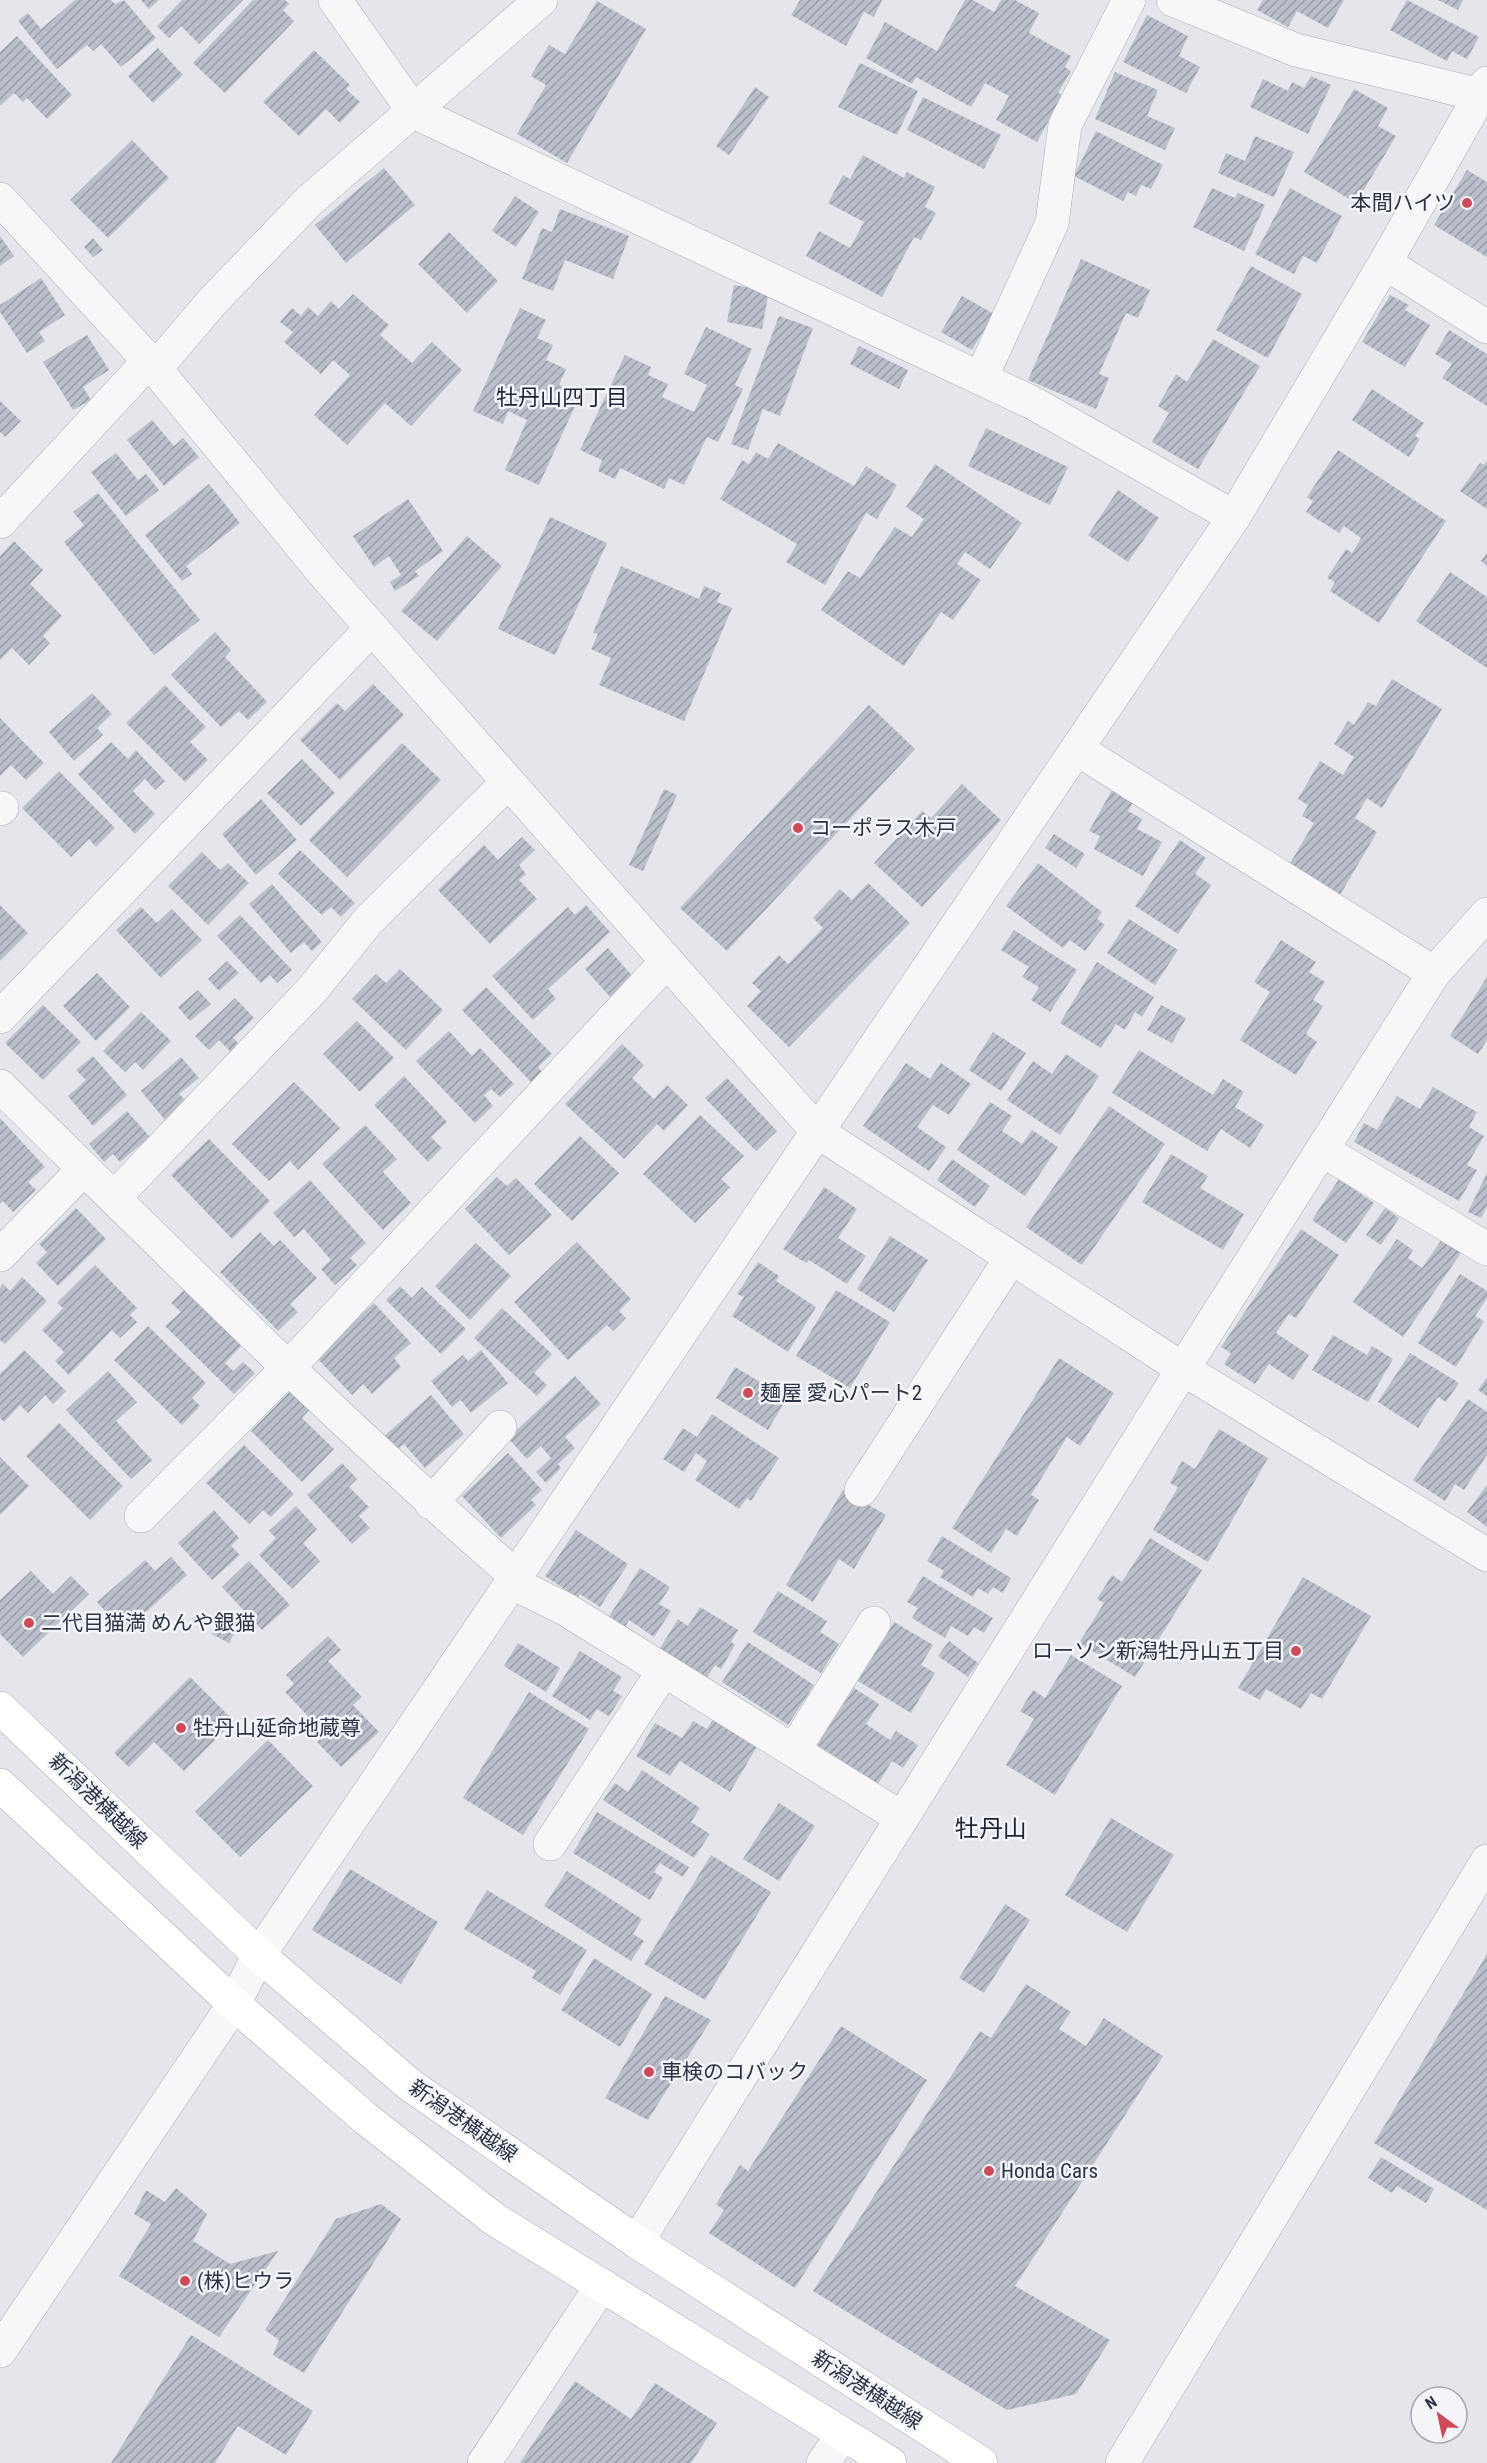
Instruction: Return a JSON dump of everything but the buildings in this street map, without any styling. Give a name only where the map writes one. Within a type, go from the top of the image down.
[{"type":"main road","name":"新潟港横越線","points":[[0,1708],[259,1955],[410,2085],[637,2242],[981,2463]]},
{"type":"main road","points":[[0,1785],[234,2004],[365,2118],[494,2219],[890,2463]]},
{"type":"street","points":[[335,0],[414,112],[1033,403],[1234,517]]},
{"type":"street","points":[[0,522],[309,201],[541,0]]},
{"type":"street","points":[[981,378],[1052,223],[1065,125],[1129,0]]},
{"type":"street","points":[[0,2351],[234,2004],[259,1955],[1234,517],[1483,96],[1296,50],[1173,0]]},
{"type":"street","points":[[0,198],[152,365],[372,628],[818,1132],[1183,1369],[1487,1555]]},
{"type":"street","points":[[1385,263],[1487,327]]},
{"type":"street","points":[[0,1017],[372,628]]},
{"type":"street","points":[[1077,749],[1434,973]]},
{"type":"street","points":[[114,1198],[312,990],[368,921],[508,782]]},
{"type":"street","points":[[637,2242],[1183,1369],[1434,973],[1482,927]]},
{"type":"street","points":[[141,1516],[288,1368],[667,961]]},
{"type":"street","points":[[0,1086],[288,1368],[515,1580],[902,1818]]},
{"type":"street","points":[[1322,1150],[1487,1249]]},
{"type":"street","points":[[0,1255],[84,1169]]},
{"type":"street","points":[[861,1490],[1011,1258]]},
{"type":"street","points":[[431,1503],[500,1427]]},
{"type":"street","points":[[794,1750],[874,1623]]},
{"type":"street","points":[[550,1844],[664,1670]]},
{"type":"street","points":[[1122,2463],[1487,1861]]},
{"type":"street","points":[[484,2463],[602,2285]]},
{"type":"street","points":[[823,2463],[843,2434]]},
{"type":"place","name":"本間ハイツ","points":[[1467,203]]},
{"type":"place","name":"コーポラス木戸","points":[[798,828]]},
{"type":"place","name":"麺屋 愛心パート2","points":[[748,1393]]},
{"type":"place","name":"二代目猫満 めんや銀猫","points":[[29,1623]]},
{"type":"place","name":"ローソン新潟牡丹山五丁目","points":[[1296,1651]]},
{"type":"place","name":"牡丹山延命地蔵尊","points":[[181,1728]]},
{"type":"place","name":"車検のコバック","points":[[649,2072]]},
{"type":"place","name":"Honda Cars","points":[[989,2171]]},
{"type":"place","name":"(株)ヒウラ","points":[[185,2281]]},
{"type":"district","name":"牡丹山四丁目","points":[[562,397]]},
{"type":"district","name":"牡丹山","points":[[991,1829]]}]
